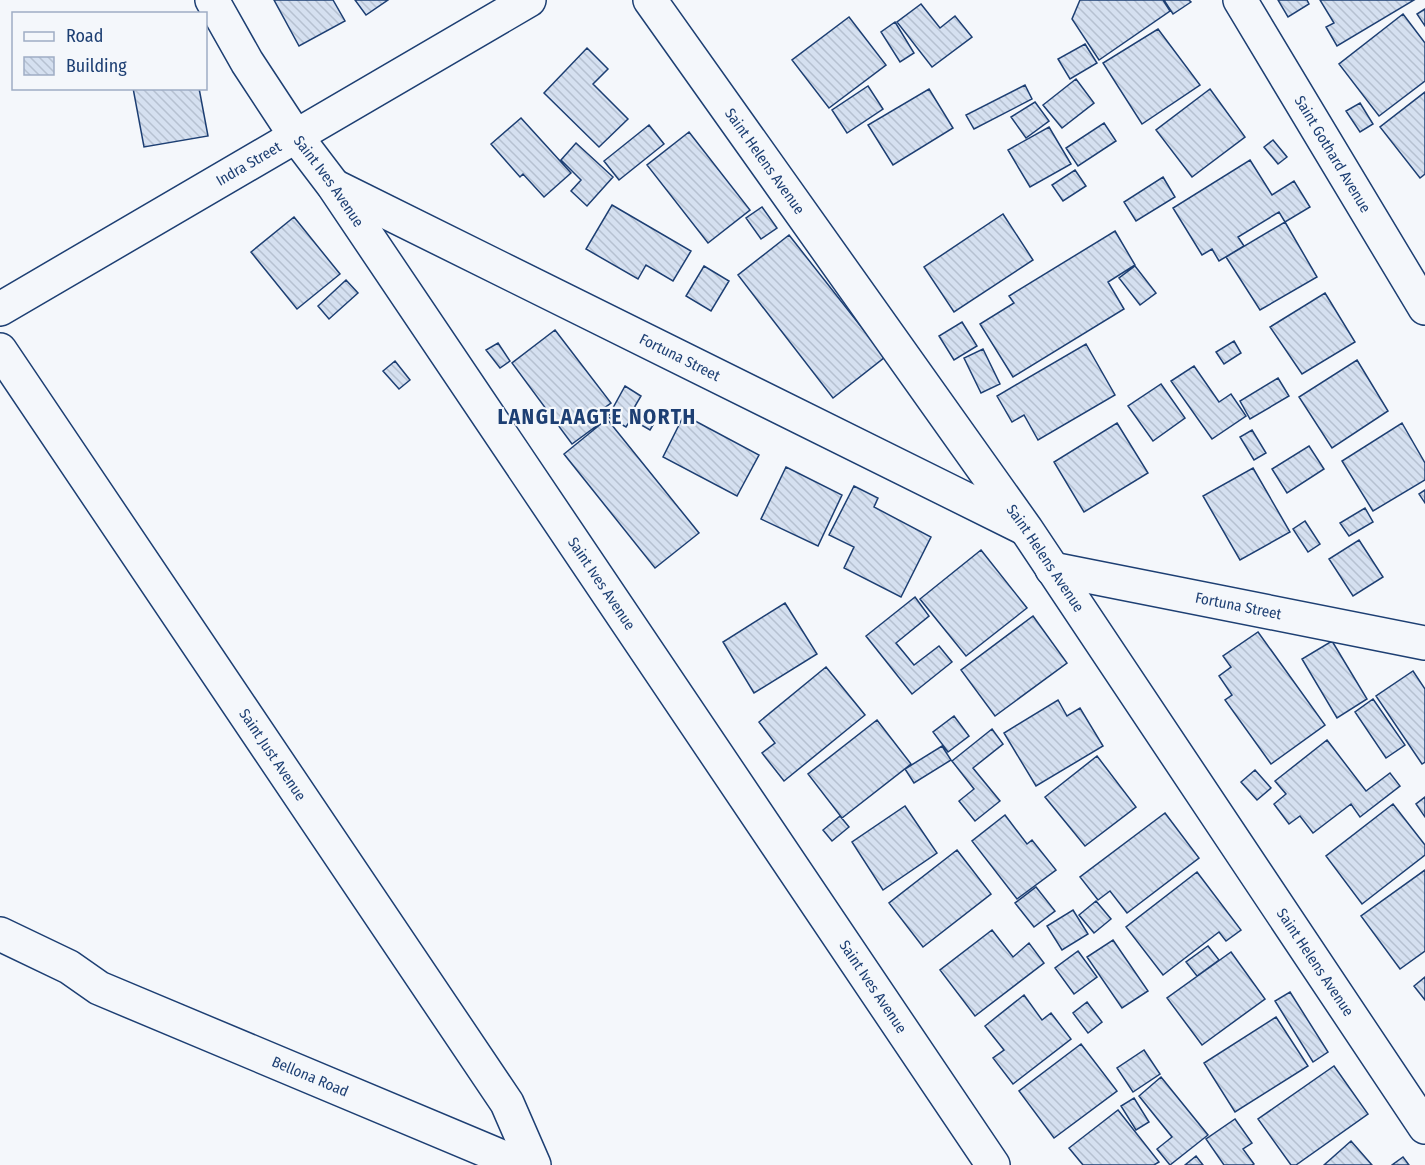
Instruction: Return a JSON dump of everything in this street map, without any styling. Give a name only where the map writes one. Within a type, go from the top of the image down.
[{"type":"street","name":"Saint Ives Avenue","points":[[212,0],[247,62],[295,135],[333,185],[993,1165]]},
{"type":"street","name":"Indra Street","points":[[0,309],[529,0]]},
{"type":"street","name":"Saint Helens Avenue","points":[[650,0],[1026,529],[1425,1128]]},
{"type":"street","name":"Saint Gothard Avenue","points":[[1240,0],[1425,309]]},
{"type":"street","name":"Fortuna Street","points":[[333,185],[1026,529]]},
{"type":"street","name":"Saint Just Avenue","points":[[0,350],[507,1102],[534,1165]]},
{"type":"street","name":"Fortuna Street","points":[[1052,568],[1425,643]]},
{"type":"street","name":"Bellona Road","points":[[0,934],[69,967],[99,988],[521,1165]]},
{"type":"street","name":"Bellona Road","points":[[0,959],[64,983],[99,988]]},
{"type":"building","points":[[274,0],[333,0],[345,21],[299,46]]},
{"type":"building","points":[[355,0],[388,0],[366,15]]},
{"type":"building","points":[[1080,0],[1163,0],[1170,11],[1099,60],[1072,19]]},
{"type":"building","points":[[1164,0],[1189,0],[1191,2],[1173,14]]},
{"type":"building","points":[[1278,0],[1307,0],[1309,4],[1288,17]]},
{"type":"building","points":[[1320,0],[1414,0],[1337,46],[1326,27],[1334,23]]},
{"type":"building","points":[[921,4],[940,28],[955,16],[972,37],[932,67],[897,22]]},
{"type":"building","points":[[1425,9],[1425,26],[1417,14]]},
{"type":"building","points":[[1403,14],[1425,43],[1425,81],[1379,116],[1339,64]]},
{"type":"building","points":[[849,17],[886,65],[829,108],[792,60]]},
{"type":"building","points":[[895,22],[914,53],[900,62],[881,32]]},
{"type":"building","points":[[1158,29],[1200,85],[1142,124],[1103,63]]},
{"type":"building","points":[[1085,44],[1097,63],[1070,79],[1058,59]]},
{"type":"building","points":[[587,48],[608,69],[593,84],[628,119],[599,147],[544,93]]},
{"type":"building","points":[[1076,79],[1094,103],[1062,128],[1043,105]]},
{"type":"building","points":[[1025,85],[1032,99],[974,129],[966,115]]},
{"type":"building","points":[[868,86],[883,109],[847,133],[832,110]]},
{"type":"building","points":[[929,89],[953,128],[893,165],[868,125]]},
{"type":"building","points":[[1210,89],[1245,137],[1192,177],[1156,130]]},
{"type":"building","points":[[133,90],[199,90],[208,136],[144,147]]},
{"type":"building","points":[[1425,92],[1425,174],[1420,178],[1380,127]]},
{"type":"building","points":[[1035,102],[1049,121],[1026,138],[1011,117]]},
{"type":"building","points":[[1360,103],[1373,124],[1360,132],[1346,111]]},
{"type":"building","points":[[521,118],[571,173],[544,197],[523,174],[520,177],[491,144]]},
{"type":"building","points":[[1104,123],[1116,141],[1078,166],[1066,148]]},
{"type":"building","points":[[649,125],[664,144],[619,180],[604,161]]},
{"type":"building","points":[[1049,127],[1071,164],[1030,187],[1008,150]]},
{"type":"building","points":[[689,132],[750,210],[708,243],[647,165]]},
{"type":"building","points":[[1273,140],[1287,157],[1278,164],[1264,147]]},
{"type":"building","points":[[576,143],[613,177],[587,206],[571,191],[581,180],[561,160]]},
{"type":"building","points":[[1250,160],[1272,195],[1294,181],[1310,207],[1285,222],[1279,212],[1238,237],[1244,246],[1219,261],[1212,249],[1202,255],[1173,208]]},
{"type":"building","points":[[1075,170],[1086,186],[1063,201],[1052,185]]},
{"type":"building","points":[[1163,177],[1175,197],[1136,221],[1124,202]]},
{"type":"building","points":[[612,205],[691,251],[673,281],[646,265],[638,279],[586,249]]},
{"type":"building","points":[[762,207],[777,228],[761,239],[746,218]]},
{"type":"building","points":[[1003,214],[1033,260],[954,312],[924,267]]},
{"type":"building","points":[[294,217],[340,274],[297,309],[251,252]]},
{"type":"building","points":[[1285,222],[1317,277],[1260,310],[1226,257]]},
{"type":"building","points":[[1115,231],[1135,265],[1108,282],[1124,309],[1013,377],[980,324],[1014,303],[1009,296]]},
{"type":"building","points":[[789,235],[885,357],[833,398],[738,275]]},
{"type":"building","points":[[704,266],[729,281],[711,311],[686,296]]},
{"type":"building","points":[[1135,266],[1156,293],[1140,305],[1119,278]]},
{"type":"building","points":[[346,280],[358,293],[329,319],[318,306]]},
{"type":"building","points":[[1325,293],[1355,342],[1302,374],[1270,327]]},
{"type":"building","points":[[962,322],[977,346],[954,360],[939,336]]},
{"type":"building","points":[[555,330],[611,403],[593,416],[599,424],[572,444],[512,363]]},
{"type":"building","points":[[1234,341],[1241,353],[1224,364],[1216,352]]},
{"type":"building","points":[[498,343],[510,361],[500,368],[486,350]]},
{"type":"building","points":[[1086,344],[1115,395],[1038,440],[1024,415],[1012,422],[997,396]]},
{"type":"building","points":[[983,349],[1000,384],[981,393],[964,358]]},
{"type":"building","points":[[1357,360],[1388,411],[1332,448],[1299,397]]},
{"type":"building","points":[[395,361],[410,380],[399,389],[383,371]]},
{"type":"building","points":[[1194,366],[1219,402],[1231,394],[1246,416],[1212,439],[1171,381]]},
{"type":"building","points":[[1278,378],[1289,396],[1250,419],[1240,401]]},
{"type":"building","points":[[1161,384],[1185,418],[1153,441],[1128,406]]},
{"type":"building","points":[[625,386],[641,396],[631,413],[653,425],[650,430],[631,419],[626,427],[608,417]]},
{"type":"building","points":[[684,415],[759,455],[737,496],[663,457]]},
{"type":"building","points":[[607,419],[699,533],[655,568],[564,454]]},
{"type":"building","points":[[1117,423],[1148,473],[1084,512],[1054,462]]},
{"type":"building","points":[[1402,423],[1425,463],[1425,480],[1373,511],[1342,461]]},
{"type":"building","points":[[1252,430],[1266,453],[1254,460],[1240,437]]},
{"type":"building","points":[[1309,446],[1324,469],[1287,493],[1272,469]]},
{"type":"building","points":[[786,467],[842,495],[818,546],[761,519]]},
{"type":"building","points":[[1253,468],[1290,532],[1240,560],[1203,496]]},
{"type":"building","points":[[854,486],[878,498],[874,507],[931,537],[901,597],[844,568],[854,547],[829,535]]},
{"type":"building","points":[[1425,490],[1425,503],[1419,494]]},
{"type":"building","points":[[1365,508],[1373,522],[1349,536],[1340,523]]},
{"type":"building","points":[[1305,521],[1320,544],[1308,552],[1293,529]]},
{"type":"building","points":[[1359,540],[1383,577],[1353,596],[1329,559]]},
{"type":"building","points":[[981,550],[1027,608],[966,656],[920,599]]},
{"type":"building","points":[[915,597],[929,616],[896,643],[914,665],[939,646],[952,662],[912,694],[866,636]]},
{"type":"building","points":[[785,603],[817,654],[754,693],[723,642]]},
{"type":"building","points":[[1033,616],[1067,663],[995,716],[961,670]]},
{"type":"building","points":[[1258,632],[1325,725],[1271,764],[1225,700],[1232,695],[1219,676],[1231,667],[1223,656]]},
{"type":"building","points":[[1332,641],[1367,699],[1337,718],[1302,659]]},
{"type":"building","points":[[826,667],[865,715],[784,781],[762,753],[775,743],[759,722]]},
{"type":"building","points":[[1413,671],[1425,689],[1425,762],[1422,764],[1376,696]]},
{"type":"building","points":[[1373,699],[1405,745],[1386,758],[1355,712]]},
{"type":"building","points":[[1058,700],[1067,716],[1080,708],[1103,746],[1036,786],[1004,733]]},
{"type":"building","points":[[954,716],[969,736],[948,752],[933,732]]},
{"type":"building","points":[[877,720],[911,764],[842,818],[808,774]]},
{"type":"building","points":[[992,729],[1003,744],[973,768],[1000,801],[975,821],[959,801],[974,789],[952,761]]},
{"type":"building","points":[[1327,740],[1366,791],[1390,773],[1400,786],[1360,817],[1351,804],[1313,833],[1300,816],[1289,824],[1274,804],[1286,794],[1275,781]]},
{"type":"building","points":[[942,746],[951,760],[914,783],[905,769]]},
{"type":"building","points":[[1097,756],[1136,807],[1085,846],[1045,797]]},
{"type":"building","points":[[1255,770],[1271,788],[1257,800],[1241,782]]},
{"type":"building","points":[[1425,797],[1425,817],[1416,804]]},
{"type":"building","points":[[1393,804],[1425,845],[1425,855],[1362,904],[1326,856]]},
{"type":"building","points":[[905,806],[937,853],[883,890],[852,842]]},
{"type":"building","points":[[1165,813],[1199,858],[1127,913],[1110,891],[1098,900],[1080,877]]},
{"type":"building","points":[[1005,815],[1027,844],[1032,840],[1056,870],[1017,899],[972,841]]},
{"type":"building","points":[[840,816],[849,827],[832,841],[823,830]]},
{"type":"building","points":[[957,850],[991,894],[923,947],[889,903]]},
{"type":"building","points":[[1425,870],[1425,951],[1400,969],[1361,916]]},
{"type":"building","points":[[1197,872],[1241,930],[1226,941],[1219,932],[1163,975],[1126,927]]},
{"type":"building","points":[[1036,887],[1055,911],[1034,927],[1015,903]]},
{"type":"building","points":[[1096,901],[1111,919],[1094,933],[1079,915]]},
{"type":"building","points":[[1073,910],[1088,934],[1062,950],[1047,926]]},
{"type":"building","points":[[992,930],[1013,957],[1029,943],[1044,963],[975,1016],[940,970]]},
{"type":"building","points":[[1113,940],[1148,991],[1122,1008],[1087,957]]},
{"type":"building","points":[[1208,946],[1219,960],[1197,976],[1186,962]]},
{"type":"building","points":[[1078,951],[1097,977],[1074,994],[1055,968]]},
{"type":"building","points":[[1231,952],[1265,999],[1202,1045],[1167,998]]},
{"type":"building","points":[[1425,977],[1425,1000],[1414,986]]},
{"type":"building","points":[[1290,992],[1328,1052],[1313,1062],[1275,1001]]},
{"type":"building","points":[[1024,995],[1042,1020],[1051,1013],[1071,1039],[1013,1084],[993,1058],[1004,1050],[985,1026]]},
{"type":"building","points":[[1087,1002],[1102,1022],[1088,1033],[1073,1013]]},
{"type":"building","points":[[1276,1017],[1308,1066],[1235,1112],[1204,1063]]},
{"type":"building","points":[[1081,1044],[1117,1091],[1054,1138],[1019,1091]]},
{"type":"building","points":[[1144,1050],[1160,1074],[1133,1092],[1117,1068]]},
{"type":"building","points":[[1334,1066],[1368,1114],[1296,1165],[1291,1165],[1258,1119]]},
{"type":"building","points":[[1161,1077],[1208,1135],[1170,1165],[1157,1149],[1172,1137],[1139,1096]]},
{"type":"building","points":[[1134,1098],[1149,1122],[1136,1130],[1121,1106]]},
{"type":"building","points":[[1118,1110],[1159,1162],[1154,1165],[1083,1165],[1069,1148]]},
{"type":"building","points":[[1235,1119],[1252,1143],[1243,1149],[1254,1164],[1252,1165],[1224,1165],[1206,1139]]},
{"type":"building","points":[[1351,1141],[1372,1165],[1324,1165]]},
{"type":"building","points":[[1196,1156],[1203,1165],[1185,1165]]},
{"type":"building","points":[[1403,1157],[1409,1165],[1392,1165]]},
{"type":"district","name":"LANGLAAGTE NORTH","points":[[597,417]]}]
